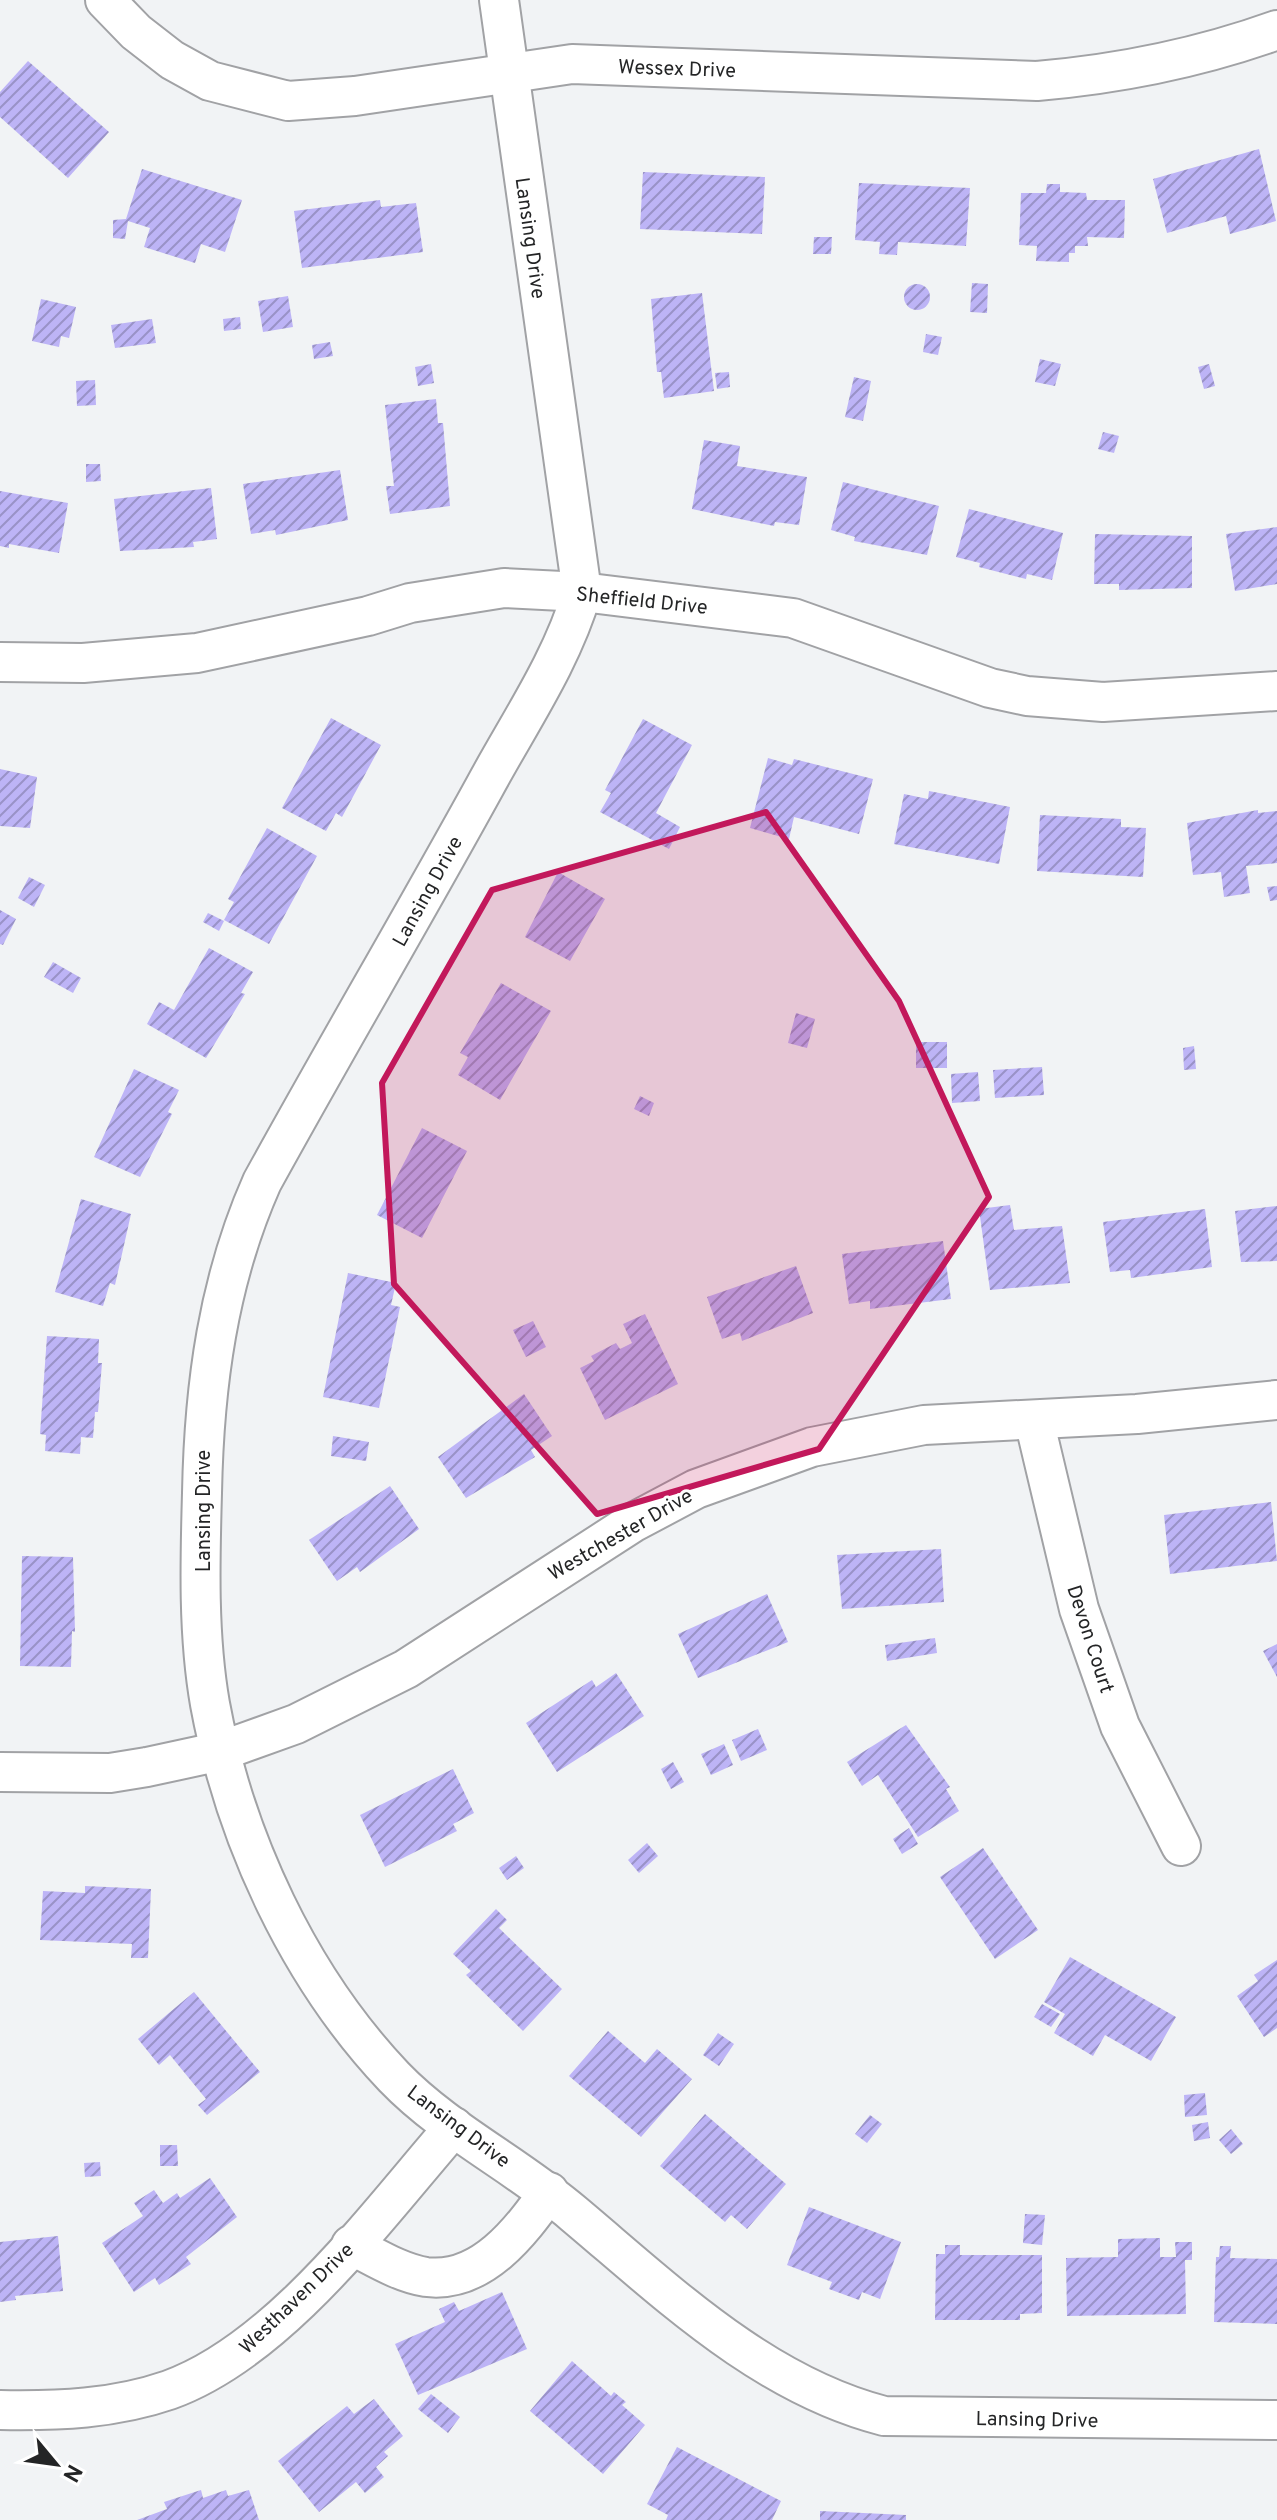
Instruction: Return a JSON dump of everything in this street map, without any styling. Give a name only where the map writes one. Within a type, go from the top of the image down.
[{"type":"street","name":"Wessex Drive","points":[[105,0],[136,32],[197,74],[210,81],[288,101],[355,96],[572,64],[1037,81],[1108,75],[1186,58],[1277,30]]},
{"type":"street","name":"Lansing Drive","points":[[499,0],[507,75],[582,592],[572,626],[541,685],[397,947],[262,1182],[240,1234],[214,1336],[203,1422],[204,1656],[221,1751],[259,1862],[282,1915],[315,1976],[395,2078],[454,2127],[549,2192],[758,2361],[845,2406],[884,2416],[1277,2420]]},
{"type":"street","name":"Sheffield Drive","points":[[0,662],[83,663],[197,653],[446,597],[504,588],[582,592],[793,618],[990,688],[1027,696],[1103,702],[1277,691]]},
{"type":"street","name":"Westchester Drive","points":[[0,1772],[110,1773],[221,1751],[296,1724],[406,1669],[591,1548],[696,1489],[812,1447],[924,1425],[1137,1414],[1277,1400]]},
{"type":"street","name":"Devon Court","points":[[1034,1420],[1084,1624],[1120,1726],[1181,1846]]},
{"type":"street","name":"Westhaven Drive","points":[[0,2410],[81,2409],[131,2401],[206,2374],[257,2340],[351,2245],[454,2127]]},
{"type":"street","points":[[351,2245],[404,2271],[427,2277],[463,2273],[502,2250],[549,2192]]},
{"type":"highlighted area","points":[[766,812],[899,1001],[989,1197],[819,1449],[597,1514],[394,1284],[382,1083],[492,890]]},
{"type":"building","points":[[28,61],[109,132],[68,178],[0,117],[0,92]]},
{"type":"building","points":[[1259,149],[1276,221],[1230,234],[1226,216],[1167,233],[1153,179]]},
{"type":"building","points":[[142,169],[242,200],[225,252],[201,244],[195,263],[144,247],[150,228],[128,221],[125,239],[113,238],[113,220],[126,219]]},
{"type":"building","points":[[643,172],[765,177],[762,234],[640,229]]},
{"type":"building","points":[[859,183],[970,188],[966,246],[898,242],[897,255],[879,254],[880,242],[855,240]]},
{"type":"building","points":[[1047,184],[1060,184],[1060,192],[1086,193],[1087,200],[1125,200],[1124,238],[1087,237],[1088,246],[1075,246],[1075,253],[1069,253],[1069,262],[1036,261],[1037,246],[1019,245],[1021,193],[1046,193]]},
{"type":"building","points":[[380,200],[381,207],[416,203],[423,252],[302,268],[294,211]]},
{"type":"building","points":[[814,237],[832,237],[831,254],[813,254]]},
{"type":"building","points":[[972,283],[988,284],[987,313],[970,312]]},
{"type":"building","points":[[917,284],[926,288],[930,297],[926,306],[917,310],[908,306],[904,297],[908,288]]},
{"type":"building","points":[[702,293],[714,391],[664,398],[661,372],[657,372],[651,299]]},
{"type":"building","points":[[288,296],[293,327],[263,332],[258,301]]},
{"type":"building","points":[[41,299],[76,307],[69,338],[61,336],[59,347],[32,341]]},
{"type":"building","points":[[240,317],[241,329],[224,331],[223,319]]},
{"type":"building","points":[[152,319],[156,343],[115,348],[111,325]]},
{"type":"building","points":[[926,334],[942,337],[938,355],[923,352]]},
{"type":"building","points":[[330,342],[333,356],[314,359],[312,345]]},
{"type":"building","points":[[1040,359],[1061,364],[1055,386],[1035,382]]},
{"type":"building","points":[[431,364],[434,383],[418,386],[415,367]]},
{"type":"building","points":[[1209,364],[1215,386],[1204,389],[1198,367]]},
{"type":"building","points":[[729,372],[730,387],[717,389],[715,373]]},
{"type":"building","points":[[854,377],[871,381],[863,421],[845,417]]},
{"type":"building","points":[[95,380],[96,405],[77,406],[76,381]]},
{"type":"building","points":[[436,399],[438,423],[443,423],[450,506],[390,514],[386,486],[394,486],[385,405]]},
{"type":"building","points":[[1103,432],[1119,436],[1114,453],[1098,449]]},
{"type":"building","points":[[704,440],[740,446],[737,466],[807,477],[799,525],[775,522],[774,526],[692,509]]},
{"type":"building","points":[[86,464],[100,464],[101,481],[86,482]]},
{"type":"building","points":[[340,470],[348,520],[276,535],[275,530],[251,534],[243,484]]},
{"type":"building","points":[[843,482],[939,506],[927,555],[854,541],[855,537],[831,530]]},
{"type":"building","points":[[211,488],[217,539],[193,542],[194,547],[120,551],[114,499]]},
{"type":"building","points":[[0,491],[68,503],[59,553],[9,544],[9,548],[0,546]]},
{"type":"building","points":[[969,509],[1063,533],[1052,580],[1027,574],[1026,579],[979,567],[980,563],[956,557]]},
{"type":"building","points":[[1277,527],[1277,584],[1235,591],[1226,534]]},
{"type":"building","points":[[1095,534],[1192,536],[1192,588],[1119,590],[1119,584],[1094,584]]},
{"type":"building","points":[[331,718],[381,745],[342,817],[336,813],[326,831],[282,808]]},
{"type":"building","points":[[643,719],[692,745],[656,813],[680,827],[669,849],[600,812],[611,793],[605,790]]},
{"type":"building","points":[[768,758],[792,765],[794,759],[873,779],[859,834],[794,817],[789,839],[750,828]]},
{"type":"building","points":[[0,769],[37,777],[30,828],[0,826]]},
{"type":"building","points":[[929,791],[1010,807],[999,864],[894,844],[904,794],[928,799]]},
{"type":"building","points":[[1258,810],[1258,813],[1277,811],[1277,863],[1246,866],[1250,893],[1224,897],[1221,872],[1193,875],[1187,823]]},
{"type":"building","points":[[1040,815],[1121,819],[1121,827],[1146,828],[1143,877],[1037,871]]},
{"type":"building","points":[[267,828],[317,856],[269,944],[224,920],[234,902],[228,899]]},
{"type":"building","points":[[558,872],[605,899],[570,961],[525,937]]},
{"type":"building","points":[[29,877],[45,885],[34,907],[18,898]]},
{"type":"building","points":[[1277,886],[1277,900],[1270,901],[1267,887]]},
{"type":"building","points":[[0,910],[16,919],[3,945],[0,944]]},
{"type":"building","points":[[208,913],[224,921],[219,931],[203,922]]},
{"type":"building","points":[[209,948],[253,972],[241,993],[245,994],[206,1058],[147,1024],[159,1002],[174,1010]]},
{"type":"building","points":[[53,962],[81,978],[73,993],[44,977]]},
{"type":"building","points":[[501,983],[551,1011],[500,1100],[458,1075],[468,1057],[460,1053]]},
{"type":"building","points":[[796,1013],[815,1019],[807,1048],[788,1043]]},
{"type":"building","points":[[916,1042],[947,1042],[947,1068],[916,1068]]},
{"type":"building","points":[[1194,1046],[1196,1069],[1184,1070],[1183,1048]]},
{"type":"building","points":[[1042,1067],[1044,1095],[995,1098],[993,1070]]},
{"type":"building","points":[[134,1069],[179,1090],[168,1112],[172,1114],[140,1177],[94,1157]]},
{"type":"building","points":[[978,1072],[980,1101],[952,1103],[951,1074]]},
{"type":"building","points":[[640,1096],[654,1103],[649,1116],[634,1109]]},
{"type":"building","points":[[422,1128],[467,1151],[422,1238],[377,1215]]},
{"type":"building","points":[[81,1199],[131,1214],[115,1285],[110,1283],[103,1306],[55,1292]]},
{"type":"building","points":[[1010,1205],[1014,1230],[1062,1226],[1070,1283],[990,1290],[979,1209]]},
{"type":"building","points":[[1277,1206],[1277,1261],[1241,1262],[1235,1211]]},
{"type":"building","points":[[1205,1209],[1212,1267],[1131,1278],[1130,1270],[1110,1272],[1103,1222]]},
{"type":"building","points":[[943,1241],[951,1299],[870,1309],[870,1301],[849,1304],[842,1254]]},
{"type":"building","points":[[796,1266],[813,1313],[742,1341],[740,1333],[722,1339],[707,1297]]},
{"type":"building","points":[[348,1273],[396,1283],[391,1305],[400,1307],[379,1408],[323,1397]]},
{"type":"building","points":[[645,1314],[678,1384],[605,1420],[580,1368],[594,1361],[591,1356],[616,1343],[620,1349],[632,1343],[623,1324]]},
{"type":"building","points":[[533,1321],[546,1347],[526,1357],[513,1330]]},
{"type":"building","points":[[47,1336],[99,1339],[98,1363],[102,1363],[98,1412],[95,1412],[93,1438],[81,1437],[80,1454],[45,1451],[46,1435],[40,1434]]},
{"type":"building","points":[[524,1394],[552,1436],[531,1450],[535,1457],[466,1498],[438,1457]]},
{"type":"building","points":[[333,1436],[369,1442],[366,1461],[331,1456]]},
{"type":"building","points":[[390,1486],[419,1529],[360,1572],[357,1567],[337,1581],[309,1540]]},
{"type":"building","points":[[1271,1502],[1277,1561],[1170,1574],[1164,1515]]},
{"type":"building","points":[[941,1549],[944,1602],[842,1609],[837,1555]]},
{"type":"building","points":[[22,1556],[73,1557],[75,1632],[72,1631],[71,1667],[20,1666]]},
{"type":"building","points":[[767,1594],[788,1642],[698,1678],[678,1634]]},
{"type":"building","points":[[935,1638],[937,1653],[887,1661],[885,1645]]},
{"type":"building","points":[[1277,1644],[1277,1677],[1263,1651]]},
{"type":"building","points":[[616,1673],[644,1716],[557,1772],[526,1723],[592,1680],[596,1687]]},
{"type":"building","points":[[906,1725],[950,1787],[946,1789],[959,1811],[918,1837],[878,1775],[862,1786],[847,1762]]},
{"type":"building","points":[[758,1729],[767,1750],[741,1761],[732,1740]]},
{"type":"building","points":[[724,1744],[733,1765],[711,1775],[701,1754]]},
{"type":"building","points":[[673,1762],[684,1782],[671,1789],[661,1769]]},
{"type":"building","points":[[453,1769],[474,1813],[453,1824],[457,1831],[385,1867],[360,1815]]},
{"type":"building","points":[[909,1828],[918,1844],[902,1854],[893,1839]]},
{"type":"building","points":[[647,1843],[658,1856],[639,1873],[628,1860]]},
{"type":"building","points":[[983,1848],[1038,1930],[995,1959],[940,1877]]},
{"type":"building","points":[[516,1856],[524,1868],[507,1880],[499,1868]]},
{"type":"building","points":[[85,1886],[151,1889],[148,1958],[131,1958],[132,1944],[40,1940],[43,1891],[85,1893]]},
{"type":"building","points":[[496,1909],[507,1920],[499,1928],[562,1989],[523,2031],[466,1975],[471,1971],[453,1954]]},
{"type":"building","points":[[1070,1957],[1176,2017],[1151,2061],[1105,2035],[1093,2056],[1054,2033],[1065,2014],[1044,2002]]},
{"type":"building","points":[[1277,1960],[1277,2028],[1264,2037],[1237,1996],[1258,1981],[1254,1975]]},
{"type":"building","points":[[194,1992],[260,2072],[207,2115],[198,2105],[206,2099],[170,2055],[159,2065],[138,2039]]},
{"type":"building","points":[[1042,2004],[1060,2014],[1051,2027],[1034,2017]]},
{"type":"building","points":[[608,2031],[645,2063],[657,2049],[692,2079],[641,2137],[569,2076]]},
{"type":"building","points":[[718,2033],[734,2044],[719,2066],[703,2055]]},
{"type":"building","points":[[1205,2093],[1207,2115],[1185,2117],[1184,2095]]},
{"type":"building","points":[[705,2114],[786,2184],[747,2229],[731,2215],[725,2222],[660,2166]]},
{"type":"building","points":[[870,2115],[882,2124],[867,2143],[855,2134]]},
{"type":"building","points":[[1208,2122],[1210,2138],[1194,2141],[1192,2125]]},
{"type":"building","points":[[1231,2129],[1243,2144],[1231,2154],[1219,2140]]},
{"type":"building","points":[[160,2145],[177,2145],[178,2166],[160,2166]]},
{"type":"building","points":[[100,2162],[101,2176],[85,2177],[84,2163]]},
{"type":"building","points":[[210,2178],[237,2217],[186,2257],[191,2264],[159,2285],[155,2278],[134,2292],[102,2243],[143,2216],[134,2203],[154,2190],[163,2203],[177,2193],[180,2198]]},
{"type":"building","points":[[809,2207],[901,2242],[880,2299],[862,2292],[859,2300],[829,2289],[832,2282],[787,2265]]},
{"type":"building","points":[[1025,2214],[1045,2215],[1042,2245],[1023,2243]]},
{"type":"building","points":[[58,2236],[63,2291],[15,2296],[16,2300],[0,2302],[0,2242]]},
{"type":"building","points":[[1160,2238],[1160,2257],[1176,2257],[1175,2242],[1192,2242],[1192,2260],[1185,2260],[1186,2314],[1067,2316],[1066,2258],[1118,2257],[1118,2239]]},
{"type":"building","points":[[945,2245],[960,2245],[960,2255],[1042,2255],[1042,2313],[1020,2314],[1020,2320],[935,2320],[936,2254],[945,2254]]},
{"type":"building","points":[[1220,2246],[1231,2246],[1230,2258],[1277,2259],[1277,2324],[1214,2322],[1216,2257],[1219,2257]]},
{"type":"building","points":[[502,2292],[527,2349],[418,2395],[395,2344],[445,2322],[439,2309],[454,2302],[459,2311]]},
{"type":"building","points":[[572,2361],[611,2396],[614,2392],[626,2402],[622,2405],[645,2425],[603,2474],[530,2411]]},
{"type":"building","points":[[431,2394],[460,2417],[448,2433],[418,2409]]},
{"type":"building","points":[[374,2399],[403,2436],[384,2452],[388,2456],[376,2467],[384,2477],[365,2493],[356,2482],[319,2512],[278,2461],[347,2406],[354,2414]]},
{"type":"building","points":[[677,2447],[781,2501],[772,2520],[666,2520],[668,2515],[647,2504]]},
{"type":"building","points":[[201,2490],[203,2498],[226,2490],[228,2496],[249,2490],[259,2520],[137,2520],[167,2509],[164,2502]]},
{"type":"building","points":[[820,2511],[906,2515],[906,2520],[820,2520]]}]
